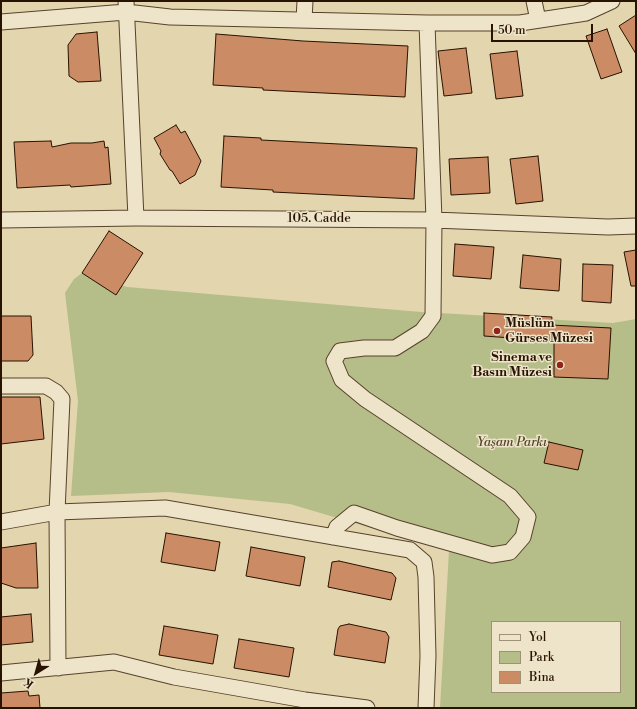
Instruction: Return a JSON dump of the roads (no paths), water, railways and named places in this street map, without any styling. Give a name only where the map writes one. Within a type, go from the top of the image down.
[{"type":"street","points":[[304,20],[305,1]]},
{"type":"street","points":[[534,1],[538,20]]},
{"type":"street","points":[[1,22],[126,7],[170,17],[427,23],[520,23],[586,13],[612,1]]},
{"type":"street","points":[[126,7],[136,218]]},
{"type":"street","points":[[332,537],[337,528],[354,514],[492,555],[510,552],[523,537],[528,517],[510,496],[365,399],[342,380],[334,361],[340,351],[364,348],[395,348],[422,332],[433,316],[434,220],[427,23]]},
{"type":"street","name":"105. Cadde","points":[[1,220],[136,218],[434,220],[608,227],[636,226]]},
{"type":"street","points":[[1,386],[46,386],[56,392],[62,399],[57,512],[58,668]]},
{"type":"street","points":[[1,522],[57,512],[165,508],[410,550],[424,562],[426,577],[428,656],[426,708]]},
{"type":"street","points":[[1,674],[114,662],[174,677],[305,700],[367,708]]},
{"type":"place","name":"Müslüm Gürses Müzesi","points":[[497,331]]},
{"type":"place","name":"Sinema ve Basın Müzesi","points":[[560,365]]},
{"type":"park label","name":"Yaşam Parkı","points":[[512,443]]}]
